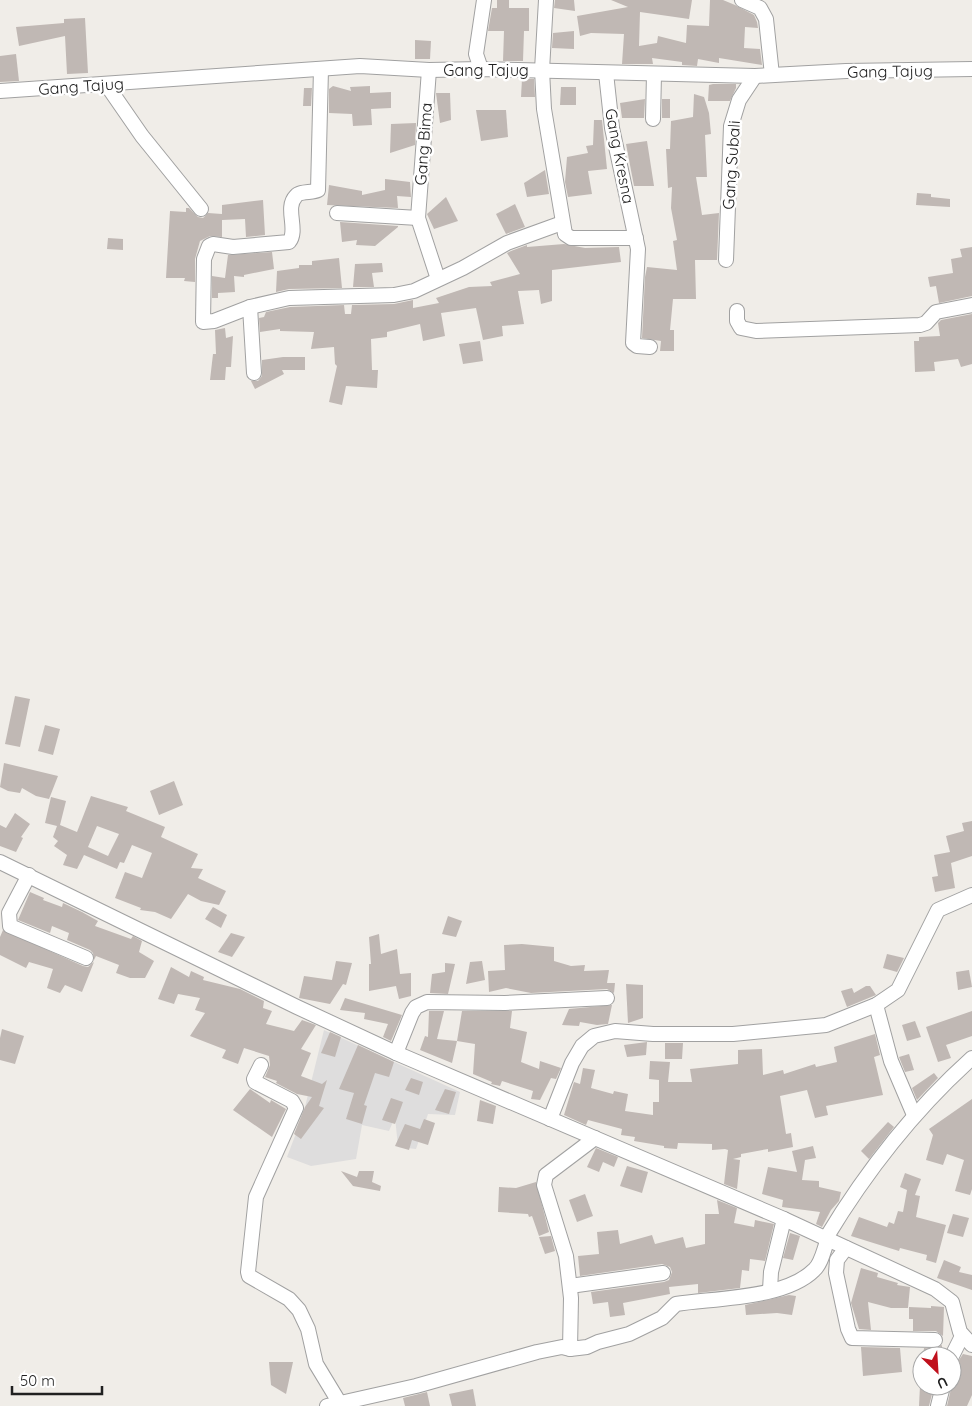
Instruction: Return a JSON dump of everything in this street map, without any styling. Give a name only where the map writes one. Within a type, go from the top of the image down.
[{"type":"street","points":[[481,69],[476,54],[484,0]]},
{"type":"street","points":[[546,0],[542,70],[544,109],[565,234],[571,238],[636,238]]},
{"type":"street","points":[[742,0],[760,8],[766,19],[772,75]]},
{"type":"street","name":"Gang Tajug","points":[[0,91],[360,66],[428,70],[542,70],[606,74],[755,76],[972,69]]},
{"type":"street","points":[[321,69],[320,180],[316,192],[297,194],[295,197],[292,212],[291,240],[286,243],[233,247],[213,244],[209,246],[204,258],[203,322],[214,321],[250,307],[290,298],[394,295],[414,291],[507,243],[562,223]]},
{"type":"street","name":"Gang Bima","points":[[418,218],[428,70]]},
{"type":"street","name":"Gang Kresna","points":[[606,74],[612,128],[639,260],[633,343],[637,346],[650,347]]},
{"type":"street","points":[[652,119],[654,74]]},
{"type":"street","name":"Gang Subali","points":[[726,260],[730,126],[739,100],[755,76]]},
{"type":"street","points":[[106,84],[142,136],[202,209]]},
{"type":"street","points":[[337,212],[418,218],[438,279]]},
{"type":"street","points":[[737,311],[737,321],[741,328],[756,331],[920,324],[926,323],[936,312],[972,305]]},
{"type":"street","points":[[250,307],[254,373]]},
{"type":"street","points":[[0,862],[296,1007],[396,1053],[784,1219],[935,1289],[952,1302],[967,1341]]},
{"type":"street","points":[[29,875],[9,914],[10,926],[86,958]]},
{"type":"street","points":[[550,1119],[572,1063],[582,1046],[594,1036],[615,1031],[653,1034],[733,1034],[826,1025],[876,1005],[898,990],[938,910],[972,895]]},
{"type":"street","points":[[396,1053],[412,1013],[416,1007],[427,1002],[505,1003],[607,998]]},
{"type":"street","points":[[876,1005],[891,1062],[914,1115]]},
{"type":"street","points":[[261,1065],[254,1080],[255,1082],[292,1101],[296,1108],[256,1197],[248,1272],[249,1276],[289,1299],[300,1310],[308,1329],[316,1364],[333,1404],[416,1386],[537,1352],[562,1347],[570,1349],[587,1347],[598,1342],[629,1334],[662,1318],[674,1304],[712,1302],[770,1280],[806,1277],[816,1269],[847,1200],[872,1165],[928,1099],[972,1058]]},
{"type":"street","points":[[570,1349],[570,1286],[566,1256],[544,1185],[546,1175],[595,1138]]},
{"type":"street","points":[[770,1280],[784,1219]]},
{"type":"street","points":[[845,1247],[837,1260],[836,1273],[848,1330],[852,1338],[935,1340]]},
{"type":"street","points":[[570,1286],[662,1273]]},
{"type":"shaded area","points":[[324,1030],[460,1092],[455,1115],[428,1114],[416,1149],[398,1147],[395,1117],[389,1131],[362,1125],[356,1159],[311,1166],[287,1157],[303,1115]]},
{"type":"building","points":[[497,0],[509,0],[509,8],[529,8],[529,31],[524,31],[523,61],[503,61],[504,31],[488,31],[492,8],[497,8]]},
{"type":"building","points":[[555,0],[574,0],[575,11],[554,8]]},
{"type":"building","points":[[611,0],[692,0],[689,19],[640,12],[639,46],[657,43],[658,36],[686,43],[687,25],[709,26],[710,0],[723,0],[735,5],[754,15],[758,28],[745,27],[744,48],[760,49],[762,65],[719,58],[719,63],[698,59],[697,66],[682,65],[682,62],[652,58],[653,64],[622,64],[624,34],[591,33],[580,36],[577,16],[628,7]]},
{"type":"building","points":[[85,18],[88,73],[67,74],[65,36],[19,46],[16,27],[64,23],[64,19]]},
{"type":"building","points":[[574,31],[574,49],[552,48],[553,33]]},
{"type":"building","points":[[415,40],[431,41],[430,59],[415,59]]},
{"type":"building","points":[[16,54],[19,81],[0,82],[0,56]]},
{"type":"building","points":[[522,79],[534,79],[535,97],[521,97]]},
{"type":"building","points":[[736,84],[730,101],[708,101],[709,85]]},
{"type":"building","points":[[333,86],[351,91],[350,87],[370,86],[370,93],[391,92],[391,108],[371,109],[372,125],[353,126],[352,114],[329,113],[329,89]]},
{"type":"building","points":[[561,87],[576,87],[576,105],[560,105]]},
{"type":"building","points":[[304,88],[312,88],[311,106],[303,106]]},
{"type":"building","points":[[436,93],[450,93],[451,120],[440,123]]},
{"type":"building","points":[[694,94],[704,97],[709,113],[711,134],[705,135],[707,177],[696,177],[702,215],[719,213],[717,260],[695,260],[696,299],[673,299],[670,330],[674,330],[674,351],[660,351],[661,341],[642,338],[645,277],[647,267],[677,270],[673,241],[677,240],[671,208],[672,187],[668,188],[666,149],[670,149],[671,121],[693,117]]},
{"type":"building","points":[[645,99],[644,118],[622,118],[620,103]]},
{"type":"building","points":[[662,99],[670,99],[670,118],[662,118]]},
{"type":"building","points":[[476,110],[506,110],[508,137],[481,141]]},
{"type":"building","points":[[594,120],[602,120],[607,169],[588,171],[592,194],[568,197],[565,182],[567,157],[588,153],[586,146],[593,145]]},
{"type":"building","points":[[416,123],[415,145],[390,153],[391,124]]},
{"type":"building","points":[[647,141],[654,186],[634,186],[626,144]]},
{"type":"building","points":[[545,170],[549,194],[527,197],[524,183]]},
{"type":"building","points":[[385,179],[410,182],[411,197],[397,196],[398,208],[327,205],[329,185],[362,191],[362,195],[385,190]]},
{"type":"building","points":[[917,193],[931,194],[931,197],[950,199],[950,207],[916,205]]},
{"type":"building","points":[[446,197],[458,221],[434,229],[427,214]]},
{"type":"building","points":[[263,200],[265,235],[246,237],[245,219],[222,220],[222,205]]},
{"type":"building","points":[[515,204],[525,227],[506,234],[496,214]]},
{"type":"building","points":[[186,208],[189,208],[198,217],[203,218],[208,213],[222,214],[222,237],[210,236],[200,241],[195,259],[195,282],[184,281],[185,278],[166,278],[170,211],[186,212]]},
{"type":"building","points":[[340,222],[398,227],[375,246],[356,245],[357,240],[342,242]]},
{"type":"building","points":[[108,238],[123,239],[123,250],[107,249]]},
{"type":"building","points":[[564,244],[585,248],[619,247],[621,262],[552,270],[552,301],[541,304],[539,290],[518,291],[524,324],[502,326],[503,336],[483,340],[476,308],[441,313],[445,336],[423,341],[420,324],[387,332],[387,337],[371,339],[372,370],[378,370],[377,388],[346,386],[342,405],[329,402],[337,366],[335,364],[334,347],[311,349],[314,332],[280,331],[280,329],[260,332],[259,318],[264,317],[266,312],[290,307],[344,305],[345,314],[351,314],[352,305],[394,304],[413,300],[413,308],[439,303],[436,298],[469,287],[492,286],[490,282],[520,274],[507,253],[511,251],[527,245],[527,247]]},
{"type":"building","points":[[972,247],[972,296],[939,303],[936,286],[930,287],[928,277],[953,273],[951,259],[962,257],[960,249]]},
{"type":"building","points":[[272,252],[274,269],[244,275],[244,277],[234,276],[235,292],[218,293],[218,298],[212,298],[212,276],[225,278],[228,255]]},
{"type":"building","points":[[339,258],[342,288],[289,289],[276,292],[277,271],[299,268],[299,265],[312,265],[312,261]]},
{"type":"building","points":[[382,263],[383,272],[372,273],[374,287],[353,287],[355,264]]},
{"type":"building","points":[[972,314],[972,364],[961,367],[958,359],[934,362],[935,371],[915,372],[914,341],[919,341],[919,337],[940,336],[938,323],[941,320]]},
{"type":"building","points":[[225,328],[226,338],[233,336],[231,367],[226,367],[225,380],[210,380],[213,354],[216,354],[215,330]]},
{"type":"building","points":[[480,341],[483,361],[463,364],[459,344]]},
{"type":"building","points":[[283,357],[305,357],[305,370],[282,370],[284,374],[255,389],[251,381],[258,381],[262,376],[262,360]]},
{"type":"building","points":[[15,696],[30,699],[20,747],[5,744]]},
{"type":"building","points":[[45,725],[60,729],[53,755],[38,751]]},
{"type":"building","points":[[4,763],[58,776],[49,799],[36,796],[22,788],[20,793],[8,791],[0,787]]},
{"type":"building","points":[[174,781],[183,805],[159,815],[150,791]]},
{"type":"building","points":[[91,796],[128,807],[126,811],[165,827],[161,837],[198,854],[191,868],[203,869],[198,878],[226,891],[219,905],[201,901],[188,894],[171,919],[155,912],[140,910],[141,908],[115,898],[125,872],[142,878],[152,853],[132,845],[124,863],[120,862],[117,869],[84,855],[77,869],[63,865],[67,855],[54,846],[58,841],[53,837],[57,826],[45,823],[51,797],[66,801],[60,825],[77,832]],"holes":[[[97,826],[119,834],[108,856],[88,847]]]},
{"type":"building","points":[[15,813],[30,824],[21,837],[23,838],[16,852],[0,846],[0,825],[6,828]]},
{"type":"building","points":[[972,821],[972,856],[951,863],[955,888],[935,892],[932,877],[938,876],[934,855],[950,852],[946,836],[964,831],[962,823]]},
{"type":"building","points":[[30,892],[44,898],[43,900],[62,907],[63,903],[82,912],[98,921],[95,926],[131,939],[133,936],[142,941],[139,952],[154,961],[145,978],[130,978],[116,973],[119,965],[96,956],[94,960],[93,953],[90,950],[67,940],[69,933],[52,926],[50,933],[18,920]]},
{"type":"building","points":[[213,907],[227,915],[221,928],[205,919]]},
{"type":"building","points":[[448,916],[462,921],[456,937],[442,934]]},
{"type":"building","points":[[3,930],[83,966],[88,967],[94,962],[82,992],[65,985],[60,993],[47,988],[53,969],[29,962],[26,968],[0,955],[0,937]]},
{"type":"building","points":[[231,933],[245,937],[232,957],[218,952]]},
{"type":"building","points":[[379,934],[381,954],[397,949],[400,974],[411,973],[411,996],[399,999],[396,986],[369,991],[369,964],[371,964],[369,937]]},
{"type":"building","points":[[522,944],[554,947],[554,961],[571,966],[585,965],[584,971],[609,970],[607,983],[615,983],[614,993],[607,989],[531,993],[506,988],[489,992],[488,971],[505,970],[504,945]]},
{"type":"building","points":[[887,954],[904,958],[897,972],[883,968]]},
{"type":"building","points":[[336,961],[352,963],[346,985],[343,984],[330,1004],[299,998],[304,976],[332,980]]},
{"type":"building","points":[[482,961],[485,980],[466,984],[470,962]]},
{"type":"building","points":[[445,963],[455,964],[448,994],[430,993],[432,974],[445,972]]},
{"type":"building","points":[[171,967],[189,977],[191,971],[204,977],[203,980],[240,989],[264,1001],[263,1008],[272,1011],[266,1024],[294,1031],[302,1020],[316,1025],[301,1049],[311,1053],[301,1076],[322,1084],[327,1080],[319,1106],[324,1108],[301,1139],[294,1134],[305,1107],[312,1097],[297,1094],[276,1083],[277,1081],[265,1077],[270,1065],[269,1056],[244,1048],[238,1064],[222,1058],[226,1050],[190,1036],[205,1013],[195,1010],[200,998],[178,994],[174,1004],[158,999]]},
{"type":"building","points":[[969,970],[972,987],[958,990],[956,972]]},
{"type":"building","points":[[626,984],[643,985],[643,1018],[628,1023]]},
{"type":"building","points":[[866,986],[870,986],[876,995],[847,1007],[841,991],[852,988],[854,993]]},
{"type":"building","points":[[345,998],[402,1015],[391,1041],[383,1037],[388,1024],[364,1019],[365,1013],[340,1010]]},
{"type":"building","points":[[612,1005],[608,1024],[597,1025],[580,1022],[579,1026],[562,1025],[569,1009]]},
{"type":"building","points":[[429,1011],[444,1011],[437,1039],[457,1041],[452,1063],[420,1050],[425,1036],[428,1037]]},
{"type":"building","points":[[462,1011],[512,1011],[510,1028],[527,1032],[521,1062],[539,1069],[540,1061],[561,1068],[556,1079],[551,1078],[540,1100],[531,1099],[533,1091],[502,1081],[500,1086],[491,1084],[492,1082],[473,1074],[475,1044],[457,1041]]},
{"type":"building","points":[[972,1011],[972,1036],[946,1045],[951,1058],[938,1062],[926,1027]]},
{"type":"building","points":[[915,1021],[921,1037],[907,1041],[902,1025]]},
{"type":"building","points":[[2,1029],[24,1036],[15,1064],[0,1060]]},
{"type":"building","points":[[330,1032],[341,1037],[335,1057],[321,1053]]},
{"type":"building","points":[[875,1034],[880,1055],[874,1057],[883,1095],[826,1106],[828,1115],[815,1118],[807,1090],[780,1096],[786,1134],[791,1133],[793,1147],[768,1152],[768,1149],[741,1154],[741,1157],[733,1159],[740,1160],[737,1189],[724,1184],[728,1150],[712,1150],[712,1144],[678,1143],[677,1149],[664,1148],[664,1146],[634,1141],[635,1137],[621,1135],[622,1129],[588,1120],[586,1125],[564,1115],[574,1082],[580,1084],[583,1068],[595,1070],[591,1088],[613,1094],[614,1091],[628,1094],[625,1111],[653,1115],[653,1102],[659,1102],[659,1080],[649,1079],[650,1061],[670,1062],[668,1082],[692,1082],[690,1069],[738,1064],[738,1050],[762,1049],[763,1075],[783,1070],[784,1074],[815,1064],[816,1067],[837,1062],[834,1047]]},
{"type":"building","points":[[647,1042],[646,1055],[627,1057],[624,1045]]},
{"type":"building","points":[[665,1043],[683,1043],[682,1059],[665,1059]]},
{"type":"building","points":[[358,1045],[394,1062],[389,1077],[375,1073],[364,1105],[367,1106],[362,1124],[346,1119],[354,1093],[339,1089]]},
{"type":"building","points":[[909,1054],[914,1070],[905,1072],[899,1057]]},
{"type":"building","points":[[934,1073],[938,1078],[917,1100],[912,1088]]},
{"type":"building","points":[[411,1078],[423,1082],[419,1095],[405,1090]]},
{"type":"building","points":[[250,1089],[270,1103],[271,1100],[286,1109],[272,1137],[233,1110]]},
{"type":"building","points":[[445,1089],[456,1092],[449,1114],[435,1110]]},
{"type":"building","points":[[391,1098],[403,1102],[395,1124],[382,1120]]},
{"type":"building","points":[[972,1099],[972,1189],[970,1195],[955,1191],[964,1160],[947,1154],[943,1165],[926,1160],[933,1135],[929,1129]]},
{"type":"building","points":[[480,1100],[496,1106],[493,1124],[477,1121]]},
{"type":"building","points":[[424,1119],[435,1123],[428,1145],[412,1140],[409,1150],[395,1146],[405,1124],[420,1129]]},
{"type":"building","points":[[888,1122],[894,1127],[869,1159],[861,1151]]},
{"type":"building","points":[[813,1146],[816,1158],[805,1160],[802,1180],[819,1181],[819,1187],[841,1192],[839,1201],[831,1210],[822,1227],[816,1224],[820,1212],[782,1207],[783,1200],[762,1194],[768,1167],[797,1172],[792,1151]]},
{"type":"building","points":[[596,1148],[618,1157],[614,1167],[603,1162],[599,1172],[587,1167]]},
{"type":"building","points":[[627,1166],[648,1172],[642,1193],[620,1186]]},
{"type":"building","points":[[341,1171],[357,1177],[359,1171],[374,1171],[372,1182],[381,1186],[380,1191],[353,1186]]},
{"type":"building","points":[[905,1173],[921,1179],[915,1195],[920,1196],[916,1217],[946,1225],[936,1263],[926,1260],[927,1255],[900,1248],[899,1251],[851,1236],[859,1217],[887,1227],[889,1222],[894,1224],[898,1211],[903,1212],[907,1190],[900,1187]]},
{"type":"building","points":[[536,1182],[549,1232],[539,1236],[532,1216],[529,1217],[528,1214],[498,1212],[499,1187],[516,1188]]},
{"type":"building","points":[[585,1194],[593,1216],[577,1222],[569,1200]]},
{"type":"building","points":[[717,1200],[737,1208],[734,1223],[754,1227],[755,1220],[774,1224],[765,1261],[750,1259],[749,1271],[742,1270],[740,1288],[698,1293],[698,1284],[669,1287],[670,1294],[623,1303],[625,1315],[610,1317],[608,1302],[593,1304],[591,1292],[664,1282],[669,1280],[672,1272],[670,1267],[662,1264],[580,1276],[578,1256],[599,1254],[597,1232],[618,1230],[620,1244],[652,1235],[655,1244],[683,1237],[686,1248],[705,1244],[705,1214],[719,1214]]},
{"type":"building","points":[[953,1214],[969,1218],[963,1237],[947,1233]]},
{"type":"building","points":[[790,1233],[800,1236],[793,1260],[783,1258]]},
{"type":"building","points":[[551,1236],[555,1251],[545,1254],[539,1237]]},
{"type":"building","points":[[944,1260],[961,1267],[959,1272],[972,1275],[972,1290],[937,1278]]},
{"type":"building","points":[[861,1268],[878,1273],[877,1277],[898,1283],[897,1285],[910,1287],[908,1308],[891,1308],[868,1302],[871,1330],[859,1329],[851,1303]]},
{"type":"building","points":[[789,1295],[796,1296],[792,1315],[777,1313],[746,1315],[745,1305]]},
{"type":"building","points":[[931,1306],[944,1307],[943,1336],[936,1331],[913,1331],[913,1319],[909,1319],[909,1307],[931,1308]]},
{"type":"building","points":[[861,1347],[900,1348],[902,1372],[863,1376]]},
{"type":"building","points":[[963,1354],[972,1356],[972,1395],[967,1406],[947,1406],[949,1396],[962,1396]]},
{"type":"building","points":[[269,1362],[293,1362],[286,1394],[271,1385]]},
{"type":"building","points":[[473,1389],[476,1406],[452,1406],[449,1394]]},
{"type":"building","points":[[427,1392],[430,1406],[405,1406],[403,1398]]},
{"type":"building","points":[[920,1396],[932,1396],[929,1406],[919,1406]]}]
